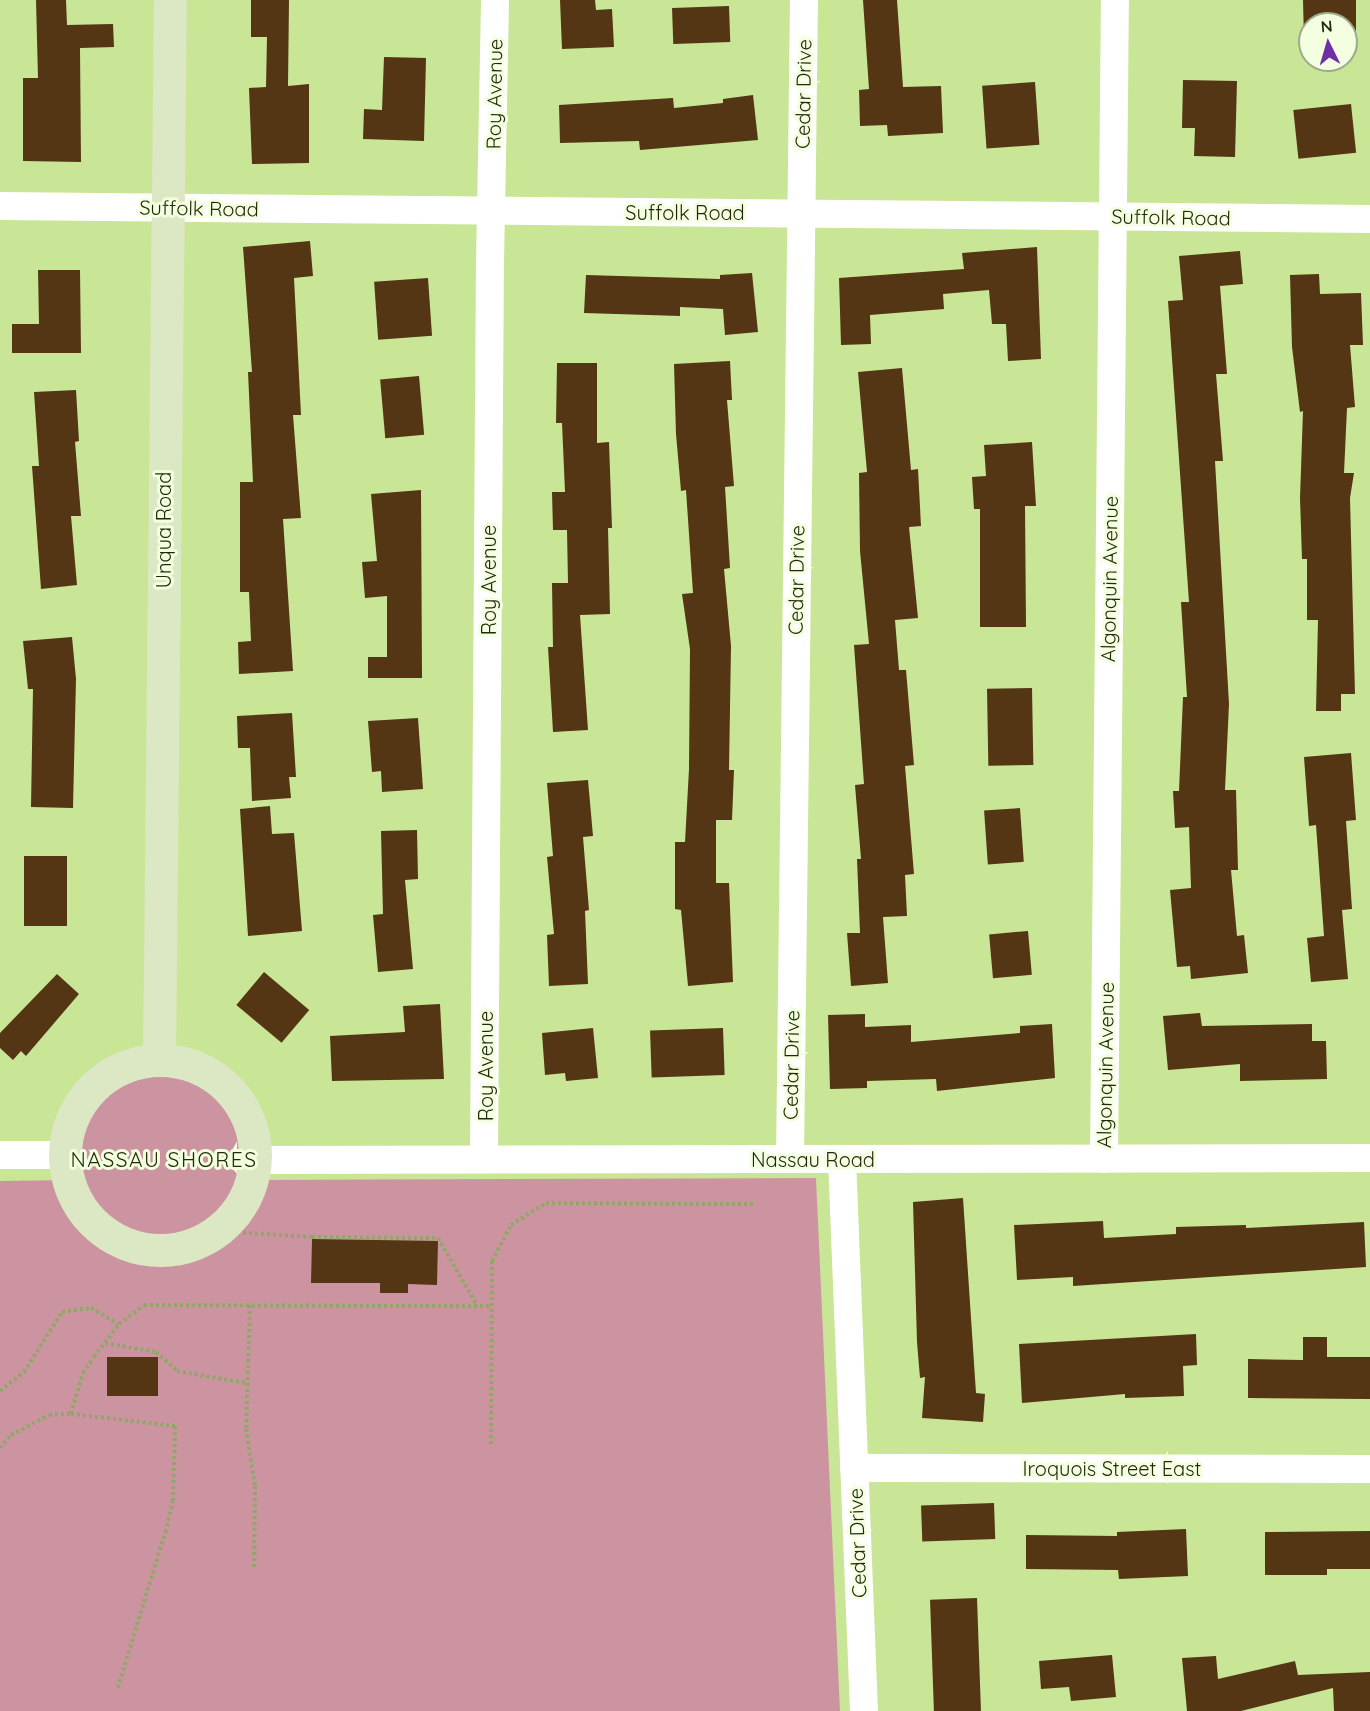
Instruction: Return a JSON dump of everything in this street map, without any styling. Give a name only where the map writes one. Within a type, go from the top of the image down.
[{"type":"street","name":"Unqua Road","points":[[159,1060],[170,0]]},
{"type":"street","name":"Roy Avenue","points":[[484,1159],[495,0]]},
{"type":"street","name":"Cedar Drive","points":[[790,1159],[799,213],[804,0]]},
{"type":"street","name":"Algonquin Avenue","points":[[1104,1159],[1115,0]]},
{"type":"street","name":"Suffolk Road","points":[[0,206],[1370,219]]},
{"type":"street","points":[[159,1060],[193,1066],[229,1090],[251,1126],[255,1160],[242,1203],[219,1231],[204,1240],[170,1250],[135,1247],[103,1232],[79,1206],[66,1173],[65,1155],[72,1119],[93,1089],[123,1068],[159,1060]]},
{"type":"street","points":[[0,1155],[65,1155]]},
{"type":"street","name":"Nassau Road","points":[[255,1160],[1370,1158]]},
{"type":"street","name":"Cedar Drive","points":[[842,1159],[864,1711]]},
{"type":"street","name":"Iroquois Street East","points":[[854,1468],[1370,1469]]},
{"type":"path","points":[[491,1444],[492,1262],[511,1225],[546,1203],[753,1204]]},
{"type":"path","points":[[219,1231],[312,1237],[438,1238],[477,1306]]},
{"type":"path","points":[[71,1414],[83,1373],[119,1324],[144,1305],[491,1306]]},
{"type":"path","points":[[250,1305],[246,1429],[255,1486],[254,1570]]},
{"type":"path","points":[[0,1391],[24,1372],[62,1312],[91,1308],[119,1324]]},
{"type":"path","points":[[105,1343],[156,1352],[177,1371],[246,1383]]},
{"type":"path","points":[[0,1448],[12,1435],[35,1421],[71,1414],[175,1426],[173,1491],[166,1530],[117,1690]]},
{"type":"shaded area","points":[[159,1065],[177,1067],[210,1080],[235,1104],[249,1136],[248,1180],[816,1178],[840,1711],[0,1711],[0,1181],[73,1180],[71,1140],[84,1107],[95,1093],[124,1072]]},
{"type":"building","points":[[36,0],[66,0],[67,25],[113,24],[114,47],[80,48],[81,162],[23,161],[23,78],[38,78]]},
{"type":"building","points":[[251,0],[289,0],[288,86],[309,84],[309,163],[252,164],[249,88],[266,87],[267,37],[251,37]]},
{"type":"building","points":[[560,0],[595,0],[596,10],[612,9],[614,47],[562,49]]},
{"type":"building","points":[[863,0],[897,0],[903,87],[941,86],[943,133],[888,136],[887,125],[860,126],[859,90],[869,89]]},
{"type":"building","points":[[1303,0],[1356,0],[1356,12],[1303,12]]},
{"type":"building","points":[[729,6],[730,42],[673,44],[672,8]]},
{"type":"building","points":[[384,57],[426,58],[424,141],[363,139],[364,109],[382,110]]},
{"type":"building","points":[[1183,80],[1237,81],[1235,157],[1194,156],[1195,128],[1182,128]]},
{"type":"building","points":[[1035,82],[1039,145],[987,149],[982,86]]},
{"type":"building","points":[[753,95],[758,140],[640,150],[639,141],[560,143],[559,105],[673,98],[674,108],[723,103],[723,99]]},
{"type":"building","points":[[1351,104],[1356,153],[1298,159],[1293,110]]},
{"type":"building","points":[[310,241],[313,276],[294,278],[301,415],[293,415],[301,518],[283,519],[293,671],[239,674],[238,642],[251,641],[249,592],[240,592],[240,482],[253,482],[248,372],[252,372],[243,247]]},
{"type":"building","points":[[1037,247],[1041,359],[1008,361],[1006,324],[992,324],[989,290],[943,294],[944,309],[870,315],[871,344],[841,345],[839,278],[964,269],[962,253]]},
{"type":"building","points":[[1240,251],[1243,284],[1220,286],[1227,374],[1216,374],[1223,461],[1215,461],[1229,704],[1225,790],[1236,790],[1238,870],[1231,870],[1237,936],[1244,935],[1248,973],[1191,979],[1190,966],[1177,967],[1170,890],[1191,888],[1189,827],[1175,828],[1173,791],[1179,791],[1183,697],[1187,697],[1181,602],[1189,602],[1168,301],[1183,300],[1179,256]]},
{"type":"building","points":[[38,270],[80,270],[81,353],[12,353],[12,324],[39,324]]},
{"type":"building","points":[[752,273],[758,332],[725,335],[723,309],[680,307],[680,316],[584,313],[586,275],[720,279],[720,275]]},
{"type":"building","points":[[1319,274],[1320,294],[1361,293],[1363,345],[1350,345],[1355,407],[1347,408],[1344,473],[1354,473],[1350,498],[1355,694],[1341,694],[1341,711],[1316,711],[1318,620],[1307,620],[1307,559],[1302,559],[1300,498],[1303,411],[1300,412],[1292,347],[1290,275]]},
{"type":"building","points":[[428,278],[432,336],[378,340],[374,282]]},
{"type":"building","points":[[730,361],[732,400],[727,400],[734,486],[725,487],[730,568],[724,569],[731,646],[729,770],[734,770],[732,820],[716,820],[716,883],[729,883],[733,982],[688,986],[681,910],[675,909],[675,842],[685,842],[689,769],[690,649],[682,594],[693,593],[686,490],[681,491],[676,434],[674,364]]},
{"type":"building","points":[[557,363],[597,363],[597,443],[609,442],[612,528],[608,528],[610,614],[580,615],[588,730],[553,732],[548,647],[553,647],[552,583],[568,583],[567,530],[553,530],[552,492],[565,492],[562,423],[556,423]]},
{"type":"building","points":[[902,368],[911,470],[918,469],[921,526],[909,527],[918,618],[895,620],[899,670],[906,670],[914,765],[905,766],[914,874],[905,875],[907,916],[883,917],[888,983],[851,986],[847,933],[860,933],[857,859],[861,859],[855,785],[864,784],[854,645],[869,644],[860,551],[859,473],[867,472],[858,372]]},
{"type":"building","points":[[419,376],[424,435],[385,438],[380,379]]},
{"type":"building","points":[[76,390],[79,441],[75,442],[81,516],[71,516],[77,585],[41,589],[32,466],[39,466],[34,392]]},
{"type":"building","points":[[1032,442],[1036,506],[1025,506],[1026,627],[980,627],[980,509],[974,509],[972,477],[986,476],[984,445]]},
{"type":"building","points":[[421,490],[422,678],[368,678],[368,657],[387,657],[387,596],[365,598],[362,562],[377,561],[371,494]]},
{"type":"building","points":[[72,637],[76,679],[73,808],[31,807],[33,689],[28,689],[23,641]]},
{"type":"building","points":[[1032,688],[1033,765],[988,766],[987,689]]},
{"type":"building","points":[[292,713],[296,777],[289,777],[291,798],[252,801],[250,748],[238,748],[237,716]]},
{"type":"building","points":[[418,718],[423,789],[382,792],[381,771],[372,772],[368,721]]},
{"type":"building","points":[[1351,753],[1356,820],[1346,821],[1352,909],[1342,910],[1348,979],[1311,982],[1307,938],[1324,936],[1316,825],[1309,826],[1304,757]]},
{"type":"building","points":[[588,780],[593,836],[583,837],[589,910],[585,911],[588,984],[549,986],[547,935],[554,934],[547,857],[553,856],[547,783]]},
{"type":"building","points":[[270,806],[272,834],[294,833],[302,931],[248,936],[240,809]]},
{"type":"building","points":[[1020,808],[1024,862],[988,864],[984,811]]},
{"type":"building","points":[[417,830],[418,879],[405,880],[413,969],[378,972],[373,915],[383,914],[381,831]]},
{"type":"building","points":[[24,856],[67,856],[67,926],[24,926]]},
{"type":"building","points":[[1028,931],[1032,975],[993,978],[989,934]]},
{"type":"building","points":[[264,972],[309,1010],[282,1043],[236,1005]]},
{"type":"building","points":[[57,974],[79,994],[26,1056],[21,1051],[13,1060],[0,1048],[0,1033]]},
{"type":"building","points":[[440,1004],[444,1079],[332,1081],[330,1036],[405,1032],[403,1006]]},
{"type":"building","points":[[1200,1013],[1202,1026],[1312,1024],[1312,1041],[1326,1041],[1327,1079],[1240,1081],[1240,1064],[1168,1070],[1163,1016]]},
{"type":"building","points":[[865,1014],[865,1027],[911,1025],[911,1042],[1020,1033],[1020,1026],[1052,1024],[1055,1078],[937,1091],[936,1079],[867,1081],[867,1088],[830,1089],[828,1015]]},
{"type":"building","points":[[593,1028],[598,1078],[566,1081],[565,1073],[545,1075],[542,1033]]},
{"type":"building","points":[[723,1028],[725,1075],[652,1078],[650,1031]]},
{"type":"building","points":[[963,1198],[976,1393],[985,1394],[983,1422],[922,1418],[925,1377],[920,1378],[917,1342],[913,1202]]},
{"type":"building","points":[[1103,1221],[1104,1238],[1176,1234],[1176,1227],[1246,1225],[1246,1228],[1364,1222],[1366,1267],[1073,1286],[1073,1277],[1017,1280],[1014,1225]]},
{"type":"building","points":[[312,1239],[438,1241],[437,1285],[408,1284],[408,1293],[380,1293],[380,1283],[311,1283]]},
{"type":"building","points":[[1196,1334],[1197,1365],[1183,1366],[1184,1396],[1125,1398],[1125,1394],[1022,1403],[1019,1344]]},
{"type":"building","points":[[1303,1337],[1327,1337],[1327,1357],[1370,1357],[1370,1399],[1248,1398],[1248,1359],[1303,1360]]},
{"type":"building","points":[[107,1357],[158,1357],[158,1396],[107,1396]]},
{"type":"building","points":[[994,1503],[995,1539],[922,1542],[921,1506]]},
{"type":"building","points":[[1186,1529],[1188,1576],[1119,1579],[1118,1570],[1026,1569],[1026,1535],[1117,1536],[1117,1532]]},
{"type":"building","points":[[1370,1531],[1370,1569],[1327,1569],[1327,1575],[1265,1575],[1265,1532]]},
{"type":"building","points":[[977,1598],[981,1711],[934,1711],[930,1600]]},
{"type":"building","points":[[1112,1655],[1116,1697],[1071,1701],[1069,1687],[1041,1689],[1039,1661]]},
{"type":"building","points":[[1216,1656],[1218,1679],[1295,1661],[1298,1675],[1370,1672],[1370,1711],[1334,1711],[1333,1688],[1241,1711],[1187,1711],[1182,1658]]},
{"type":"district","name":"NASSAU SHORES","points":[[164,1159]]}]
